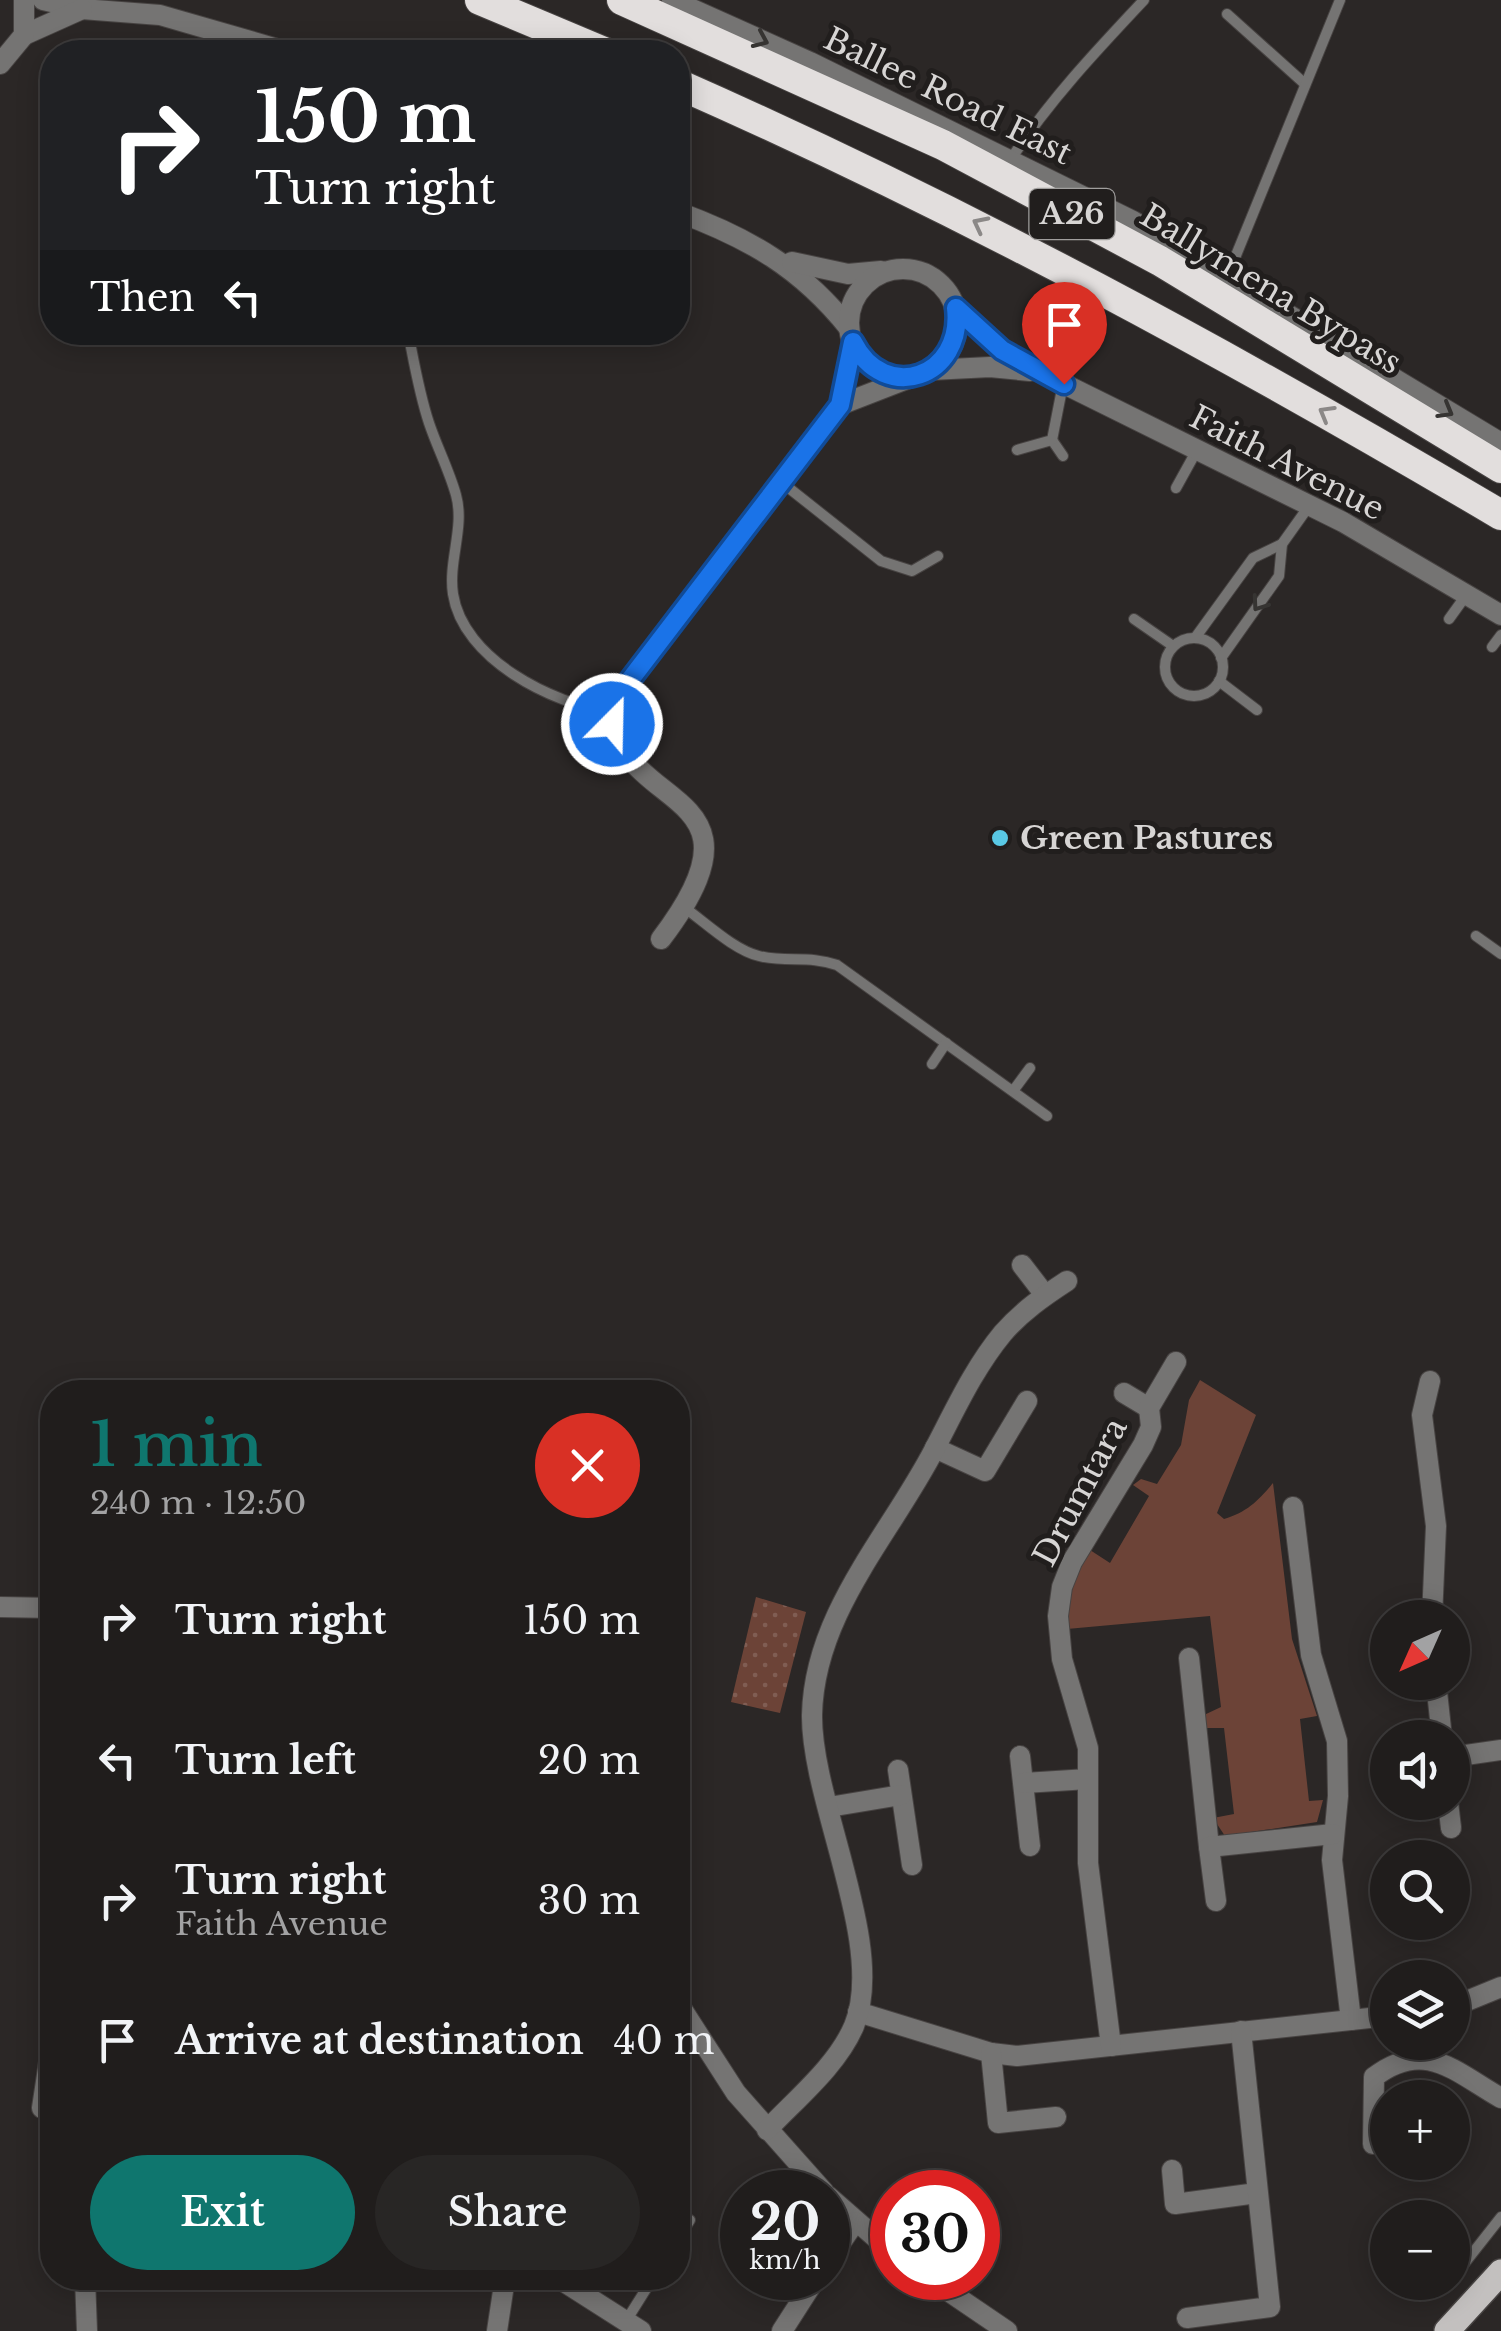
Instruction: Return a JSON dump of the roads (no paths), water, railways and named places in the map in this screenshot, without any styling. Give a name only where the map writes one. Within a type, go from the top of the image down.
[{"type":"highway","points":[[480,0],[575,40]]},
{"type":"highway","name":"Ballymena Bypass","points":[[622,0],[976,162],[1160,261],[1501,468]]},
{"type":"highway","name":"A26","points":[[690,89],[920,194],[1067,268],[1501,515]]},
{"type":"main road","points":[[1447,2331],[1501,2272]]},
{"type":"street","points":[[24,0],[24,35]]},
{"type":"street","points":[[43,0],[82,9],[160,15],[246,40]]},
{"type":"street","name":"Ballee Road East","points":[[672,0],[1011,159],[1228,275],[1501,444]]},
{"type":"street","points":[[0,64],[24,35],[82,9]]},
{"type":"street","points":[[690,218],[780,260],[805,277],[851,335],[870,367],[899,378],[922,373]]},
{"type":"street","points":[[780,260],[848,274],[922,272],[937,280],[956,308],[954,344],[922,373],[840,405]]},
{"type":"street","points":[[661,939],[685,908],[701,874],[704,844],[692,810],[623,754],[611,712],[620,693],[840,405],[855,298],[875,277],[888,271]]},
{"type":"street","name":"Faith Avenue","points":[[956,308],[1002,350],[1042,373],[1310,506],[1501,614]]},
{"type":"street","name":"Faith Avenue","points":[[922,373],[990,367],[1042,373]]},
{"type":"street","points":[[1022,1265],[1045,1295]]},
{"type":"street","points":[[767,2130],[836,2055],[858,2012],[862,1968],[812,1732],[820,1665],[846,1594],[992,1348],[1013,1322],[1067,1280]]},
{"type":"street","name":"Drumtara","points":[[1112,2046],[1088,1864],[1085,1732],[1058,1632],[1062,1588],[1072,1562],[1142,1445],[1151,1427],[1150,1408],[1176,1362]]},
{"type":"street","points":[[1430,1381],[1422,1416],[1436,1526],[1433,1600]]},
{"type":"street","name":"Drumtara","points":[[1124,1393],[1150,1408]]},
{"type":"street","points":[[935,1448],[985,1471],[1026,1401]]},
{"type":"street","points":[[1293,1507],[1312,1654],[1337,1741],[1338,1796],[1333,1834],[1351,2020]]},
{"type":"street","points":[[0,1607],[40,1608]]},
{"type":"street","points":[[1190,1658],[1216,1901]]},
{"type":"street","points":[[1470,1754],[1501,1750]]},
{"type":"street","points":[[1020,1756],[1030,1846]]},
{"type":"street","points":[[898,1770],[912,1865]]},
{"type":"street","points":[[1024,1783],[1088,1779]]},
{"type":"street","points":[[828,1808],[901,1794]]},
{"type":"street","points":[[1449,1820],[1450,1828]]},
{"type":"street","points":[[1209,1847],[1333,1834]]},
{"type":"street","points":[[1470,2000],[1501,1986]]},
{"type":"street","points":[[858,2012],[992,2053],[1017,2056],[1370,2018]]},
{"type":"street","points":[[690,2022],[736,2093],[804,2170]]},
{"type":"street","points":[[1186,2318],[1270,2307],[1240,2032]]},
{"type":"street","points":[[992,2053],[998,2123],[1056,2117]]},
{"type":"street","points":[[1374,2080],[1394,2062],[1426,2058],[1467,2080]]},
{"type":"street","points":[[1470,2081],[1501,2098]]},
{"type":"street","points":[[1172,2170],[1175,2204],[1257,2193]]},
{"type":"street","points":[[850,2217],[870,2234]]},
{"type":"street","points":[[850,2229],[855,2222]]},
{"type":"street","points":[[85,2290],[87,2331]]},
{"type":"street","points":[[497,2331],[504,2290]]},
{"type":"street","points":[[575,2290],[624,2325]]},
{"type":"street","points":[[782,2331],[802,2300]]},
{"type":"street","points":[[961,2300],[1007,2331]]},
{"type":"lane","points":[[1011,159],[1048,114],[1063,87],[1144,0]]},
{"type":"lane","points":[[1228,275],[1340,0]]},
{"type":"lane","points":[[1227,14],[1306,84]]},
{"type":"lane","points":[[411,345],[428,421],[457,498],[452,554],[454,595],[461,620],[477,642],[514,674],[583,708],[611,712]]},
{"type":"lane","points":[[1063,456],[1052,440],[1064,384]]},
{"type":"lane","points":[[1017,450],[1052,440]]},
{"type":"lane","points":[[1176,488],[1196,450]]},
{"type":"lane","points":[[779,481],[881,560],[912,571],[938,556]]},
{"type":"lane","points":[[1173,646],[1195,638],[1253,558],[1282,544],[1310,506]]},
{"type":"lane","points":[[852,537],[860,526]]},
{"type":"lane","points":[[1220,681],[1221,658],[1278,576],[1282,544]]},
{"type":"lane","points":[[1449,619],[1467,594]]},
{"type":"lane","points":[[1134,619],[1173,646]]},
{"type":"lane","points":[[1492,647],[1501,635]]},
{"type":"lane","points":[[1195,638],[1211,644],[1221,658]]},
{"type":"lane","points":[[1173,646],[1164,671],[1180,693],[1198,696],[1220,681]]},
{"type":"lane","points":[[1220,681],[1257,710]]},
{"type":"lane","points":[[685,908],[753,955],[782,960],[811,956],[837,964],[1047,1116]]},
{"type":"lane","points":[[1476,936],[1501,954]]},
{"type":"lane","points":[[932,1064],[946,1043]]},
{"type":"lane","points":[[1013,1091],[1030,1068]]},
{"type":"lane","points":[[1470,2256],[1501,2217]]},
{"type":"lane","points":[[624,2325],[646,2290]]},
{"type":"place","name":"Green Pastures","points":[[1000,838]]}]
